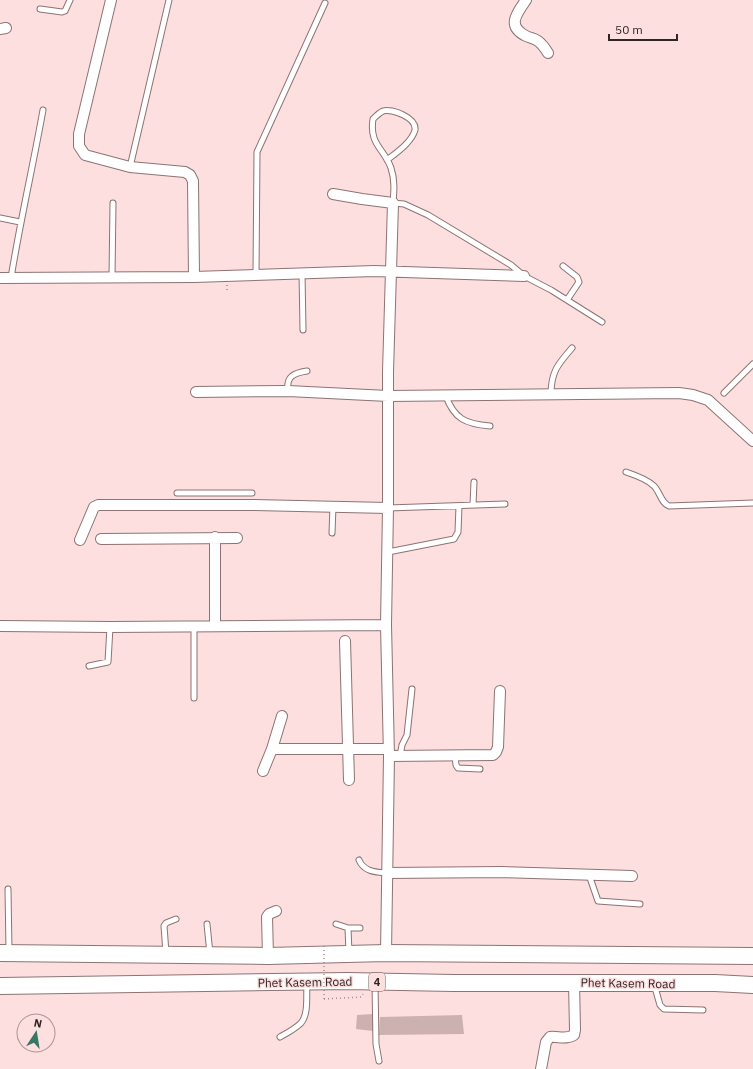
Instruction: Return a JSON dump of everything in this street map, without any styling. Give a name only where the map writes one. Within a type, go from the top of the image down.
[{"type":"main road","points":[[5,953],[268,956],[386,953],[753,956]]},
{"type":"main road","name":"Phet Kasem Road","points":[[0,986],[307,982],[574,982],[654,984],[714,983],[753,985]]},
{"type":"street","points":[[111,0],[80,134],[79,146],[85,155],[103,161],[130,167],[185,172],[190,175],[193,181],[194,276]]},
{"type":"street","points":[[526,0],[517,12],[514,20],[515,27],[520,32],[543,45],[548,53]]},
{"type":"street","points":[[333,194],[362,200],[393,203],[388,396],[388,552],[386,625],[388,753],[386,953]]},
{"type":"street","points":[[0,278],[392,272],[524,276]]},
{"type":"street","points":[[196,392],[288,391],[388,396],[679,393],[693,395],[708,400],[751,435]]},
{"type":"street","points":[[80,540],[94,507],[98,505],[227,504],[388,508]]},
{"type":"street","points":[[215,537],[215,626]]},
{"type":"street","points":[[100,539],[237,538]]},
{"type":"street","points":[[0,626],[110,627],[386,625]]},
{"type":"street","points":[[345,641],[349,780]]},
{"type":"street","points":[[272,749],[347,749],[388,753],[400,756],[493,755],[498,747],[500,691]]},
{"type":"street","points":[[263,771],[272,749],[282,716]]},
{"type":"street","points":[[387,873],[502,872],[632,876]]},
{"type":"street","points":[[268,956],[268,917],[269,914],[276,911]]},
{"type":"street","points":[[540,1069],[546,1042],[550,1037],[570,1038],[574,1035],[574,982]]},
{"type":"lane","points":[[40,10],[62,12],[65,11],[70,0]]},
{"type":"lane","points":[[130,167],[169,0]]},
{"type":"lane","points":[[256,274],[257,152],[325,3]]},
{"type":"lane","points":[[11,278],[20,222],[32,174],[43,110]]},
{"type":"lane","points":[[387,160],[411,138],[415,129],[413,123],[406,116],[393,112],[383,112],[373,119],[371,129],[374,142],[391,168],[394,180],[393,203],[404,204],[428,215],[511,265],[524,276],[551,290],[602,322]]},
{"type":"lane","points":[[112,277],[113,203]]},
{"type":"lane","points":[[0,218],[20,222]]},
{"type":"lane","points":[[563,266],[577,277],[579,282],[567,300]]},
{"type":"lane","points":[[302,273],[303,330]]},
{"type":"lane","points":[[551,395],[553,373],[558,364],[572,348]]},
{"type":"lane","points":[[724,393],[753,364]]},
{"type":"lane","points":[[288,391],[287,384],[290,378],[295,373],[307,371]]},
{"type":"lane","points":[[446,396],[453,412],[462,419],[490,426]]},
{"type":"lane","points":[[626,472],[653,486],[660,493],[664,503],[669,506],[753,503]]},
{"type":"lane","points":[[473,505],[474,482]]},
{"type":"lane","points":[[177,493],[252,493]]},
{"type":"lane","points":[[227,493],[227,504]]},
{"type":"lane","points":[[388,508],[505,504]]},
{"type":"lane","points":[[332,533],[333,506]]},
{"type":"lane","points":[[388,552],[454,538],[458,532],[459,506]]},
{"type":"lane","points":[[194,626],[194,698]]},
{"type":"lane","points":[[90,666],[108,662],[110,627]]},
{"type":"lane","points":[[400,756],[402,745],[407,735],[412,689]]},
{"type":"lane","points":[[455,756],[456,765],[460,769],[480,769]]},
{"type":"lane","points":[[359,860],[363,868],[371,872],[387,873]]},
{"type":"lane","points":[[589,875],[598,901],[640,904]]},
{"type":"lane","points":[[5,953],[8,889]]},
{"type":"lane","points":[[166,954],[164,926],[166,923],[176,919]]},
{"type":"lane","points":[[207,924],[210,955]]},
{"type":"lane","points":[[336,924],[348,928],[360,928]]},
{"type":"lane","points":[[348,928],[350,954]]},
{"type":"lane","points":[[280,1038],[302,1022],[306,1013],[307,982]]},
{"type":"lane","points":[[373,982],[379,1061]]},
{"type":"lane","points":[[654,984],[660,1005],[664,1010],[703,1010]]},
{"type":"path","points":[[324,944],[324,999],[361,997],[373,982]]},
{"type":"building","points":[[373,1014],[373,1031],[356,1029],[357,1015]]},
{"type":"building","points":[[462,1015],[464,1034],[379,1035],[380,1017]]}]
